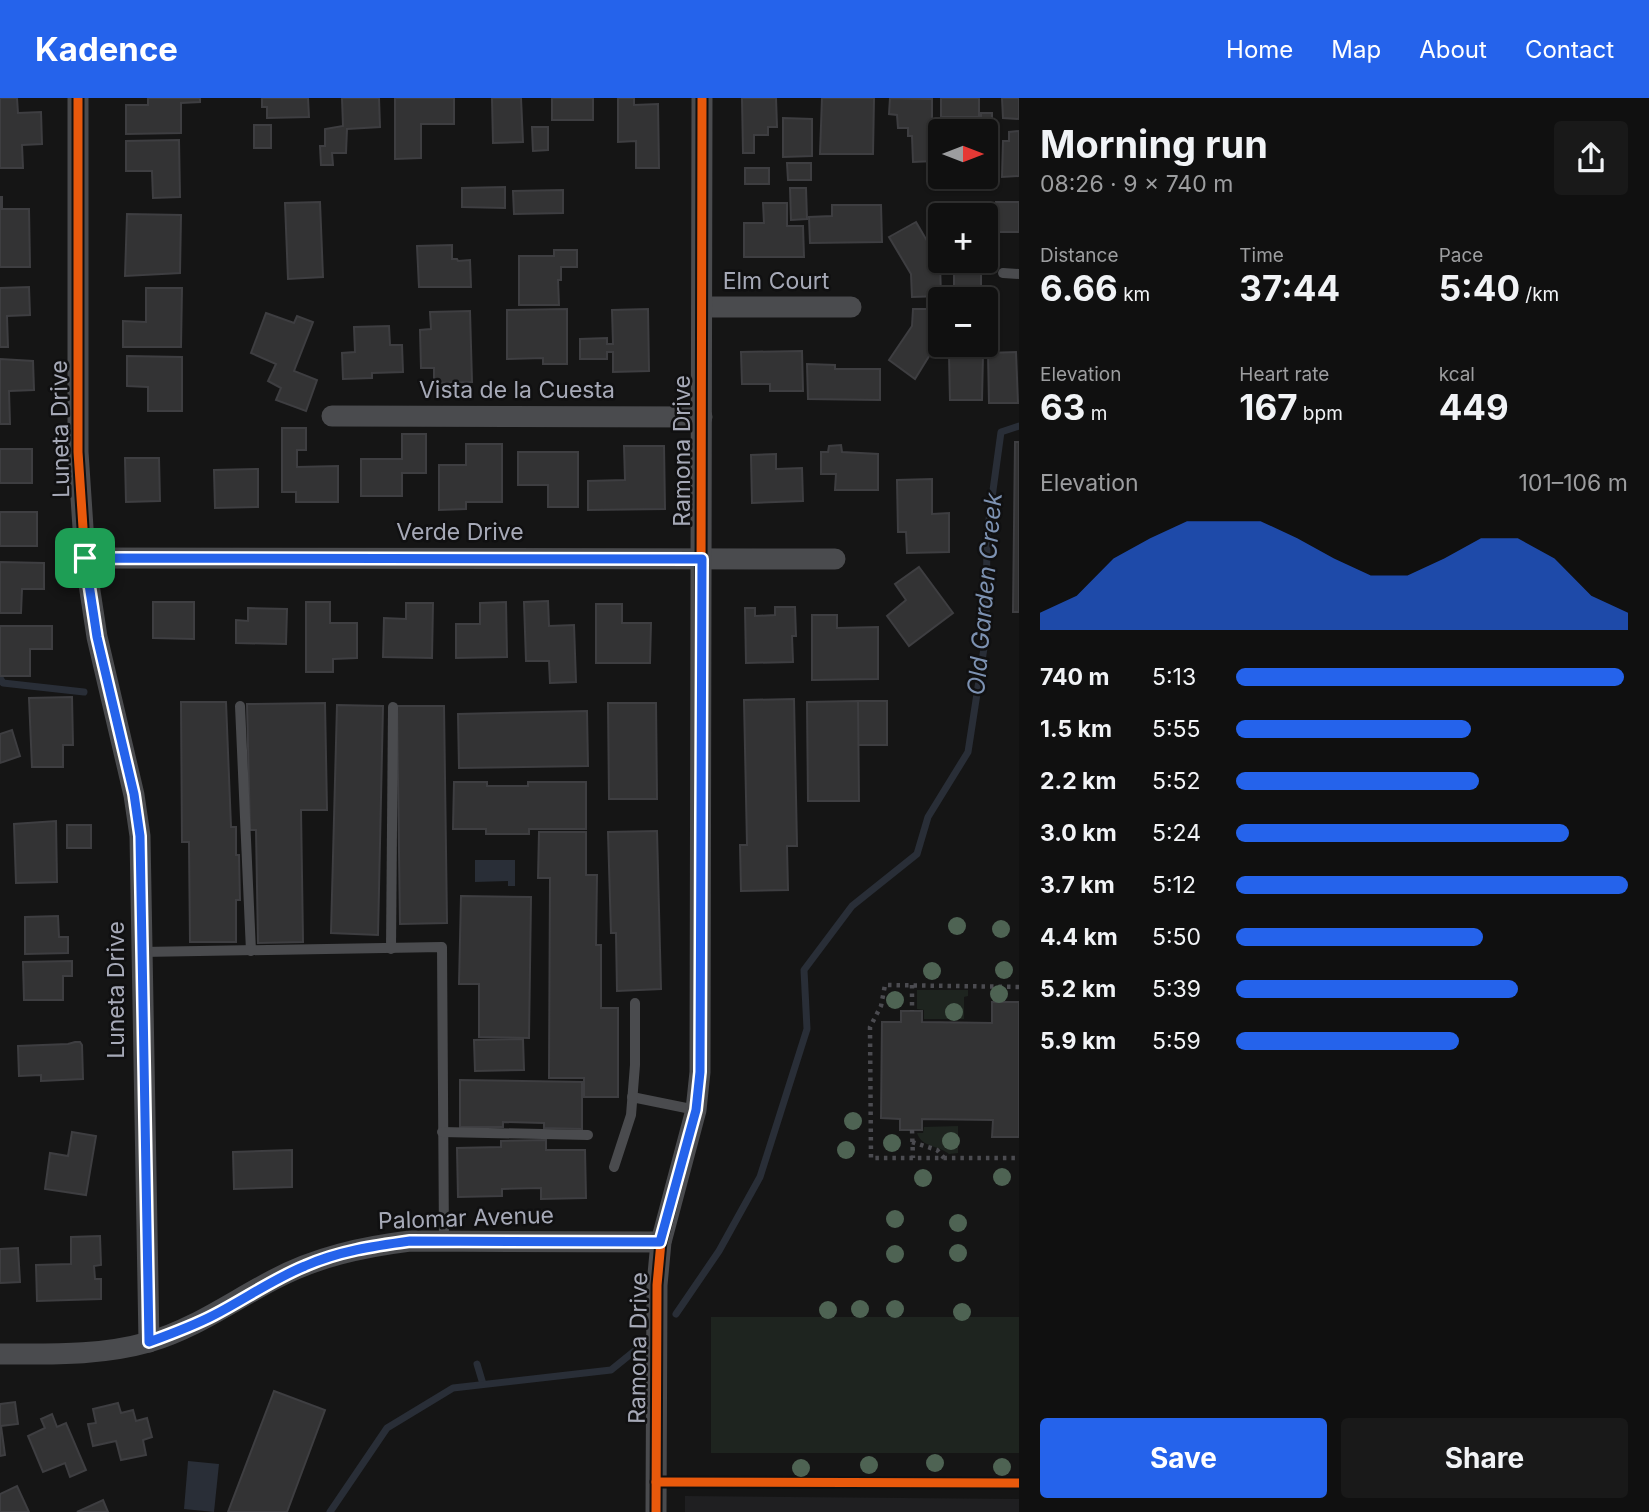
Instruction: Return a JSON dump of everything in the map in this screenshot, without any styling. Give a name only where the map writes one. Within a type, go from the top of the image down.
[{"type":"street","name":"Luneta Drive","points":[[78,98],[78,452],[85,558],[97,637],[134,794],[140,836],[149,1342]]},
{"type":"street","name":"Ramona Drive","points":[[656,1512],[657,1285],[660,1242],[696,1110],[701,1059],[702,98]]},
{"type":"street","name":"Elm Court","points":[[702,307],[851,307]]},
{"type":"street","name":"Vista de la Cuesta","points":[[332,416],[702,417]]},
{"type":"street","name":"Verde Drive","points":[[85,558],[835,559]]},
{"type":"street","name":"Palomar Avenue","points":[[0,1354],[78,1354],[149,1342],[216,1314],[284,1275],[339,1253],[410,1241],[660,1242]]},
{"type":"lane","points":[[1003,273],[1019,274]]},
{"type":"lane","points":[[240,706],[250,951]]},
{"type":"lane","points":[[391,949],[393,707]]},
{"type":"lane","points":[[142,953],[442,947],[444,1241]]},
{"type":"lane","points":[[614,1167],[631,1115],[635,1065],[635,1003]]},
{"type":"lane","points":[[632,1097],[696,1110]]},
{"type":"lane","points":[[442,1132],[588,1135]]},
{"type":"path","points":[[1019,987],[886,985],[881,1006],[870,1027],[871,1158],[1019,1158]]},
{"type":"path","points":[[912,985],[912,1011]]},
{"type":"path","points":[[912,1130],[913,1158]]},
{"type":"path","points":[[912,1142],[937,1150],[944,1158]]},
{"type":"shaded area","points":[[475,860],[515,860],[515,886],[508,886],[508,881],[475,882]]},
{"type":"shaded area","points":[[917,990],[968,990],[968,996],[964,997],[964,1019],[924,1019],[924,1010],[917,1009]]},
{"type":"shaded area","points":[[958,1126],[958,1153],[949,1154],[926,1144],[917,1133],[923,1133],[924,1127]]},
{"type":"shaded area","points":[[711,1317],[1019,1317],[1019,1453],[711,1453]]},
{"type":"shaded area","points":[[188,1461],[219,1464],[214,1512],[184,1509]]},
{"type":"shaded area","points":[[685,1496],[1019,1499],[1019,1512],[685,1512]]},
{"type":"building","points":[[0,98],[17,98],[18,113],[41,112],[42,144],[22,145],[23,168],[0,168]]},
{"type":"building","points":[[148,98],[200,98],[200,102],[181,103],[181,133],[126,134],[126,105],[148,105]]},
{"type":"building","points":[[262,98],[308,98],[309,117],[267,118],[267,107],[262,107]]},
{"type":"building","points":[[342,98],[379,98],[380,127],[347,129],[346,153],[332,153],[333,165],[321,165],[320,146],[325,146],[325,129],[343,126]]},
{"type":"building","points":[[395,98],[454,98],[454,124],[421,124],[421,158],[395,159]]},
{"type":"building","points":[[492,98],[521,98],[523,142],[493,143]]},
{"type":"building","points":[[552,98],[593,98],[593,120],[552,120]]},
{"type":"building","points":[[618,98],[634,98],[634,105],[658,104],[659,168],[636,168],[636,141],[618,142]]},
{"type":"building","points":[[742,98],[776,98],[777,127],[768,127],[768,135],[754,135],[754,153],[743,153]]},
{"type":"building","points":[[822,98],[874,98],[873,154],[820,154]]},
{"type":"building","points":[[890,98],[932,99],[932,119],[928,119],[928,161],[913,162],[912,136],[908,136],[908,128],[898,128],[897,115],[889,114]]},
{"type":"building","points":[[941,98],[979,98],[979,117],[941,117]]},
{"type":"building","points":[[1002,98],[1019,98],[1019,119],[1003,118]]},
{"type":"building","points":[[981,113],[992,113],[992,119],[981,119]]},
{"type":"building","points":[[783,118],[812,119],[812,156],[783,157]]},
{"type":"building","points":[[254,125],[271,125],[271,148],[254,148]]},
{"type":"building","points":[[532,127],[548,127],[548,150],[533,151]]},
{"type":"building","points":[[1019,131],[1019,176],[1002,177],[1003,141],[1009,141],[1009,132]]},
{"type":"building","points":[[179,140],[180,197],[153,198],[152,171],[126,171],[126,141]]},
{"type":"building","points":[[787,163],[811,163],[811,180],[788,180]]},
{"type":"building","points":[[745,168],[769,168],[769,184],[745,184]]},
{"type":"building","points":[[505,187],[505,208],[462,207],[462,188]]},
{"type":"building","points":[[790,188],[806,188],[807,219],[791,220]]},
{"type":"building","points":[[563,190],[563,213],[514,214],[513,191]]},
{"type":"building","points":[[0,197],[2,209],[29,209],[30,267],[0,267]]},
{"type":"building","points":[[320,202],[323,277],[288,279],[285,203]]},
{"type":"building","points":[[1019,202],[1019,232],[998,232],[996,203]]},
{"type":"building","points":[[763,203],[787,203],[787,226],[803,226],[804,257],[744,257],[744,223],[764,223]]},
{"type":"building","points":[[832,205],[881,205],[882,242],[810,243],[809,217],[832,216]]},
{"type":"building","points":[[127,214],[181,215],[180,273],[125,276]]},
{"type":"building","points":[[916,222],[928,242],[928,273],[940,273],[941,287],[928,287],[928,296],[912,297],[911,274],[889,237]]},
{"type":"building","points":[[452,245],[452,259],[470,260],[471,287],[419,287],[417,246]]},
{"type":"building","points":[[554,250],[577,250],[577,267],[561,267],[561,280],[558,280],[559,305],[519,305],[519,256],[554,256]]},
{"type":"building","points":[[954,273],[981,273],[981,287],[954,287]]},
{"type":"building","points":[[29,287],[30,315],[7,316],[8,347],[0,347],[0,288]]},
{"type":"building","points":[[146,288],[182,288],[181,347],[123,347],[123,321],[146,322]]},
{"type":"building","points":[[567,309],[567,364],[543,364],[543,358],[507,359],[507,310]]},
{"type":"building","points":[[648,309],[649,371],[613,372],[613,352],[607,352],[607,359],[580,359],[580,339],[607,338],[607,344],[613,344],[612,310]]},
{"type":"building","points":[[913,309],[928,309],[929,357],[915,379],[889,360],[912,326]]},
{"type":"building","points":[[470,311],[472,382],[434,383],[434,368],[421,368],[420,330],[431,329],[430,312]]},
{"type":"building","points":[[266,313],[294,323],[297,316],[313,322],[294,371],[317,380],[306,411],[276,400],[281,388],[268,381],[276,364],[251,353]]},
{"type":"building","points":[[389,326],[390,345],[402,345],[403,372],[372,373],[372,378],[343,379],[342,353],[355,352],[354,327]]},
{"type":"building","points":[[802,351],[803,391],[770,391],[770,384],[742,384],[741,352]]},
{"type":"building","points":[[1016,352],[1018,403],[989,403],[988,357],[998,357],[998,353]]},
{"type":"building","points":[[127,356],[182,357],[182,411],[148,411],[148,387],[127,386]]},
{"type":"building","points":[[949,357],[983,357],[982,400],[950,400]]},
{"type":"building","points":[[0,359],[33,361],[34,390],[9,391],[10,424],[0,424]]},
{"type":"building","points":[[807,364],[835,365],[835,369],[880,369],[880,400],[808,399]]},
{"type":"building","points":[[282,428],[306,428],[306,450],[297,450],[297,467],[338,466],[338,502],[296,502],[296,492],[282,492]]},
{"type":"building","points":[[402,434],[426,434],[426,473],[402,473],[402,496],[361,496],[361,459],[402,459]]},
{"type":"building","points":[[1015,442],[1019,442],[1019,612],[1013,612]]},
{"type":"building","points":[[466,444],[502,444],[502,502],[466,502],[466,509],[439,510],[439,465],[466,465]]},
{"type":"building","points":[[841,445],[842,452],[878,454],[878,490],[835,490],[836,474],[821,474],[821,452],[828,452],[829,446]]},
{"type":"building","points":[[624,446],[664,446],[665,509],[588,510],[588,481],[625,480]]},
{"type":"building","points":[[0,449],[32,449],[32,483],[0,483]]},
{"type":"building","points":[[518,452],[578,452],[578,507],[548,507],[548,485],[518,485]]},
{"type":"building","points":[[776,454],[776,469],[802,468],[803,501],[752,503],[751,455]]},
{"type":"building","points":[[125,458],[159,458],[160,501],[126,502]]},
{"type":"building","points":[[258,469],[258,507],[215,508],[214,470]]},
{"type":"building","points":[[932,479],[932,514],[949,513],[949,552],[907,553],[906,532],[898,532],[897,480]]},
{"type":"building","points":[[0,512],[37,512],[37,546],[0,546]]},
{"type":"building","points":[[0,562],[44,563],[44,589],[22,589],[21,613],[0,613]]},
{"type":"building","points":[[919,567],[953,613],[909,646],[887,616],[906,600],[895,584]]},
{"type":"building","points":[[548,601],[549,626],[574,625],[576,682],[550,683],[549,661],[526,661],[524,602]]},
{"type":"building","points":[[153,602],[194,602],[194,639],[153,638]]},
{"type":"building","points":[[306,602],[330,602],[330,623],[357,623],[357,658],[333,659],[333,672],[306,672]]},
{"type":"building","points":[[506,602],[507,657],[456,658],[456,624],[480,624],[480,603]]},
{"type":"building","points":[[406,603],[433,603],[432,658],[383,657],[384,618],[406,619]]},
{"type":"building","points":[[596,604],[622,604],[622,623],[651,623],[650,663],[596,663]]},
{"type":"building","points":[[775,607],[795,607],[793,662],[746,663],[745,608],[755,608],[755,616],[775,615]]},
{"type":"building","points":[[248,608],[287,609],[286,644],[236,643],[236,620],[248,621]]},
{"type":"building","points":[[812,615],[837,615],[837,628],[878,627],[878,679],[812,680]]},
{"type":"building","points":[[0,626],[52,626],[52,649],[30,649],[30,676],[0,676]]},
{"type":"building","points":[[72,697],[73,745],[63,745],[63,767],[32,767],[29,698]]},
{"type":"building","points":[[794,699],[797,846],[787,846],[788,890],[741,891],[740,845],[747,845],[744,700]]},
{"type":"building","points":[[858,701],[887,701],[887,745],[858,745]]},
{"type":"building","points":[[858,701],[859,801],[808,801],[807,702]]},
{"type":"building","points":[[181,702],[226,702],[231,827],[236,827],[236,855],[239,855],[240,900],[236,900],[236,942],[190,942],[189,842],[182,842]]},
{"type":"building","points":[[325,703],[327,810],[301,810],[303,942],[258,943],[256,830],[250,830],[247,704]]},
{"type":"building","points":[[608,703],[656,703],[657,799],[609,799]]},
{"type":"building","points":[[337,705],[383,706],[378,935],[331,933]]},
{"type":"building","points":[[397,706],[444,706],[447,923],[400,924]]},
{"type":"building","points":[[587,711],[588,766],[459,768],[458,714]]},
{"type":"building","points":[[12,730],[20,756],[0,763],[0,734]]},
{"type":"building","points":[[454,782],[487,782],[487,786],[528,786],[528,782],[586,782],[586,829],[529,829],[529,834],[486,834],[486,829],[453,829]]},
{"type":"building","points":[[56,821],[57,882],[16,883],[14,824]]},
{"type":"building","points":[[67,825],[91,825],[91,848],[67,848]]},
{"type":"building","points":[[657,831],[661,989],[617,991],[616,933],[611,933],[608,832]]},
{"type":"building","points":[[539,832],[586,832],[586,875],[597,875],[596,945],[601,945],[601,1008],[618,1008],[618,1097],[584,1097],[584,1078],[549,1078],[550,878],[538,878]]},
{"type":"building","points":[[461,896],[531,897],[529,1038],[479,1037],[479,984],[459,984]]},
{"type":"building","points":[[58,916],[59,937],[68,937],[68,953],[25,954],[25,917]]},
{"type":"building","points":[[72,961],[72,976],[63,976],[63,1000],[24,1000],[23,962]]},
{"type":"building","points":[[992,1002],[1019,1002],[1019,1137],[992,1137],[993,1120],[922,1119],[922,1130],[900,1130],[900,1119],[881,1118],[882,1022],[901,1022],[901,1011],[922,1011],[922,1022],[992,1023]]},
{"type":"building","points":[[523,1039],[524,1070],[475,1071],[474,1040]]},
{"type":"building","points":[[75,1042],[82,1045],[83,1079],[41,1081],[41,1075],[19,1076],[18,1046]]},
{"type":"building","points":[[460,1080],[582,1082],[582,1129],[544,1128],[544,1123],[503,1122],[503,1127],[460,1127]]},
{"type":"building","points":[[72,1132],[96,1136],[86,1195],[45,1189],[50,1153],[68,1156]]},
{"type":"building","points":[[546,1140],[546,1150],[585,1150],[586,1198],[541,1199],[541,1188],[502,1189],[502,1196],[458,1197],[457,1148],[501,1147],[501,1141]]},
{"type":"building","points":[[292,1150],[292,1187],[234,1189],[233,1152]]},
{"type":"building","points":[[100,1236],[101,1265],[94,1266],[95,1279],[101,1279],[101,1299],[37,1301],[36,1265],[71,1264],[71,1237]]},
{"type":"building","points":[[18,1248],[20,1282],[0,1283],[0,1249]]},
{"type":"building","points":[[274,1391],[325,1410],[287,1512],[228,1512]]},
{"type":"building","points":[[15,1402],[18,1424],[1,1426],[5,1455],[0,1456],[0,1404]]},
{"type":"building","points":[[118,1403],[121,1413],[133,1410],[136,1421],[147,1418],[152,1437],[143,1440],[146,1455],[121,1460],[116,1441],[93,1446],[88,1424],[96,1423],[93,1409]]},
{"type":"building","points":[[52,1414],[57,1427],[66,1423],[86,1470],[70,1477],[65,1463],[43,1472],[28,1436],[45,1428],[41,1419]]},
{"type":"building","points":[[17,1486],[29,1512],[0,1512],[0,1494]]},
{"type":"building","points":[[103,1500],[108,1512],[77,1512]]},
{"type":"waterway","name":"Old Garden Creek","points":[[676,1314],[719,1251],[760,1177],[807,1029],[804,970],[852,906],[917,854],[928,817],[968,752],[986,635],[987,534],[1001,432],[1019,426]]},
{"type":"waterway","points":[[0,678],[3,683],[84,692]]},
{"type":"waterway","name":"Old Garden Creek","points":[[330,1512],[387,1428],[453,1388],[611,1370],[637,1349]]},
{"type":"waterway","points":[[477,1364],[483,1384]]},
{"type":"cycle path","points":[[78,98],[78,452],[85,558],[97,637],[134,795],[140,836],[149,1342]]},
{"type":"cycle path","points":[[656,1512],[657,1285],[661,1242],[696,1110],[700,1072],[702,98]]},
{"type":"cycle path","points":[[656,1482],[1019,1483]]},
{"type":"route","points":[[85,558],[702,559],[700,1072],[696,1110],[660,1242],[410,1241],[374,1246],[339,1253],[305,1265],[273,1280],[216,1314],[149,1342],[140,836],[134,794],[97,637],[85,558]]}]
